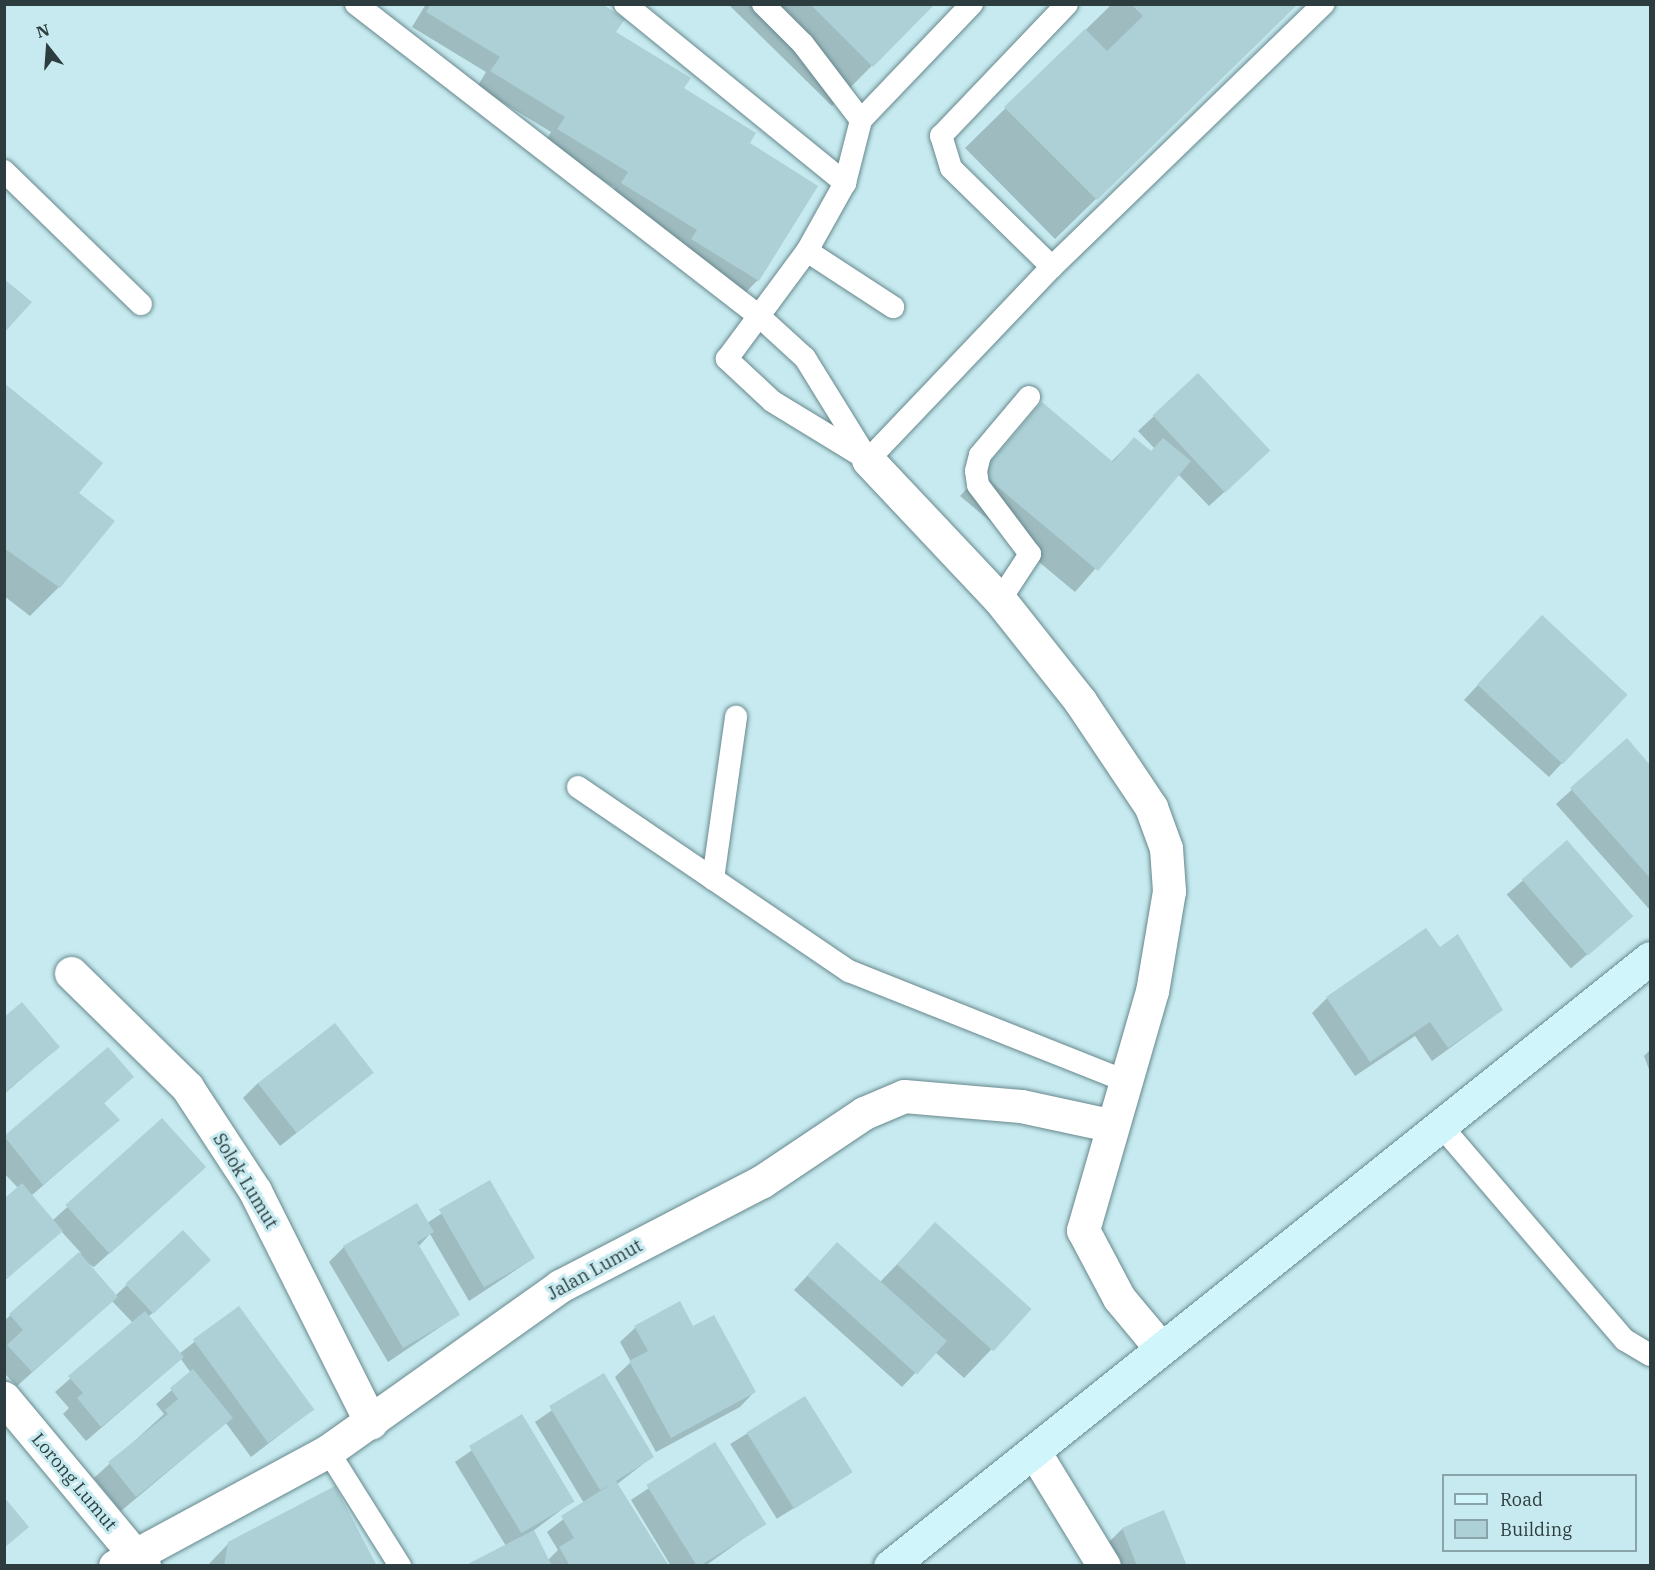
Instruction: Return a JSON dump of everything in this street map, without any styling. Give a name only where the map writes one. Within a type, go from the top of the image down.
[{"type":"street","points":[[868,460],[1000,600],[1080,701],[1144,797],[1166,848],[1168,891],[1152,991],[1110,1125],[1083,1230],[1119,1298],[1159,1346]]},
{"type":"street","points":[[890,1566],[1035,1453],[1159,1346],[1443,1128],[1650,958]]},
{"type":"street","name":"Solok Lumut","points":[[71,973],[188,1088],[255,1191],[371,1422]]},
{"type":"street","name":"Jalan Lumut","points":[[131,1562],[328,1451],[560,1286],[761,1182],[864,1113],[904,1096],[1021,1106],[1110,1125]]},
{"type":"street","name":"Lorong Lumut","points":[[4,1398],[131,1562]]},
{"type":"street","points":[[1035,1453],[1104,1566]]},
{"type":"lane","points":[[625,4],[845,183]]},
{"type":"lane","points":[[764,4],[803,44],[861,120]]},
{"type":"lane","points":[[868,460],[772,401],[727,359],[807,251],[845,183],[861,120],[972,4]]},
{"type":"lane","points":[[1052,267],[951,168],[941,136],[1067,4]]},
{"type":"lane","points":[[868,460],[1052,267],[1323,4]]},
{"type":"lane","points":[[361,6],[759,316],[805,358],[868,460]]},
{"type":"lane","points":[[4,171],[141,304]]},
{"type":"lane","points":[[807,251],[893,307]]},
{"type":"lane","points":[[1000,600],[1030,554],[978,484],[976,471],[980,455],[1029,397]]},
{"type":"lane","points":[[713,879],[736,717]]},
{"type":"lane","points":[[578,787],[713,879],[774,914],[849,970],[1124,1080]]},
{"type":"lane","points":[[1443,1128],[1625,1340],[1650,1355]]},
{"type":"lane","points":[[328,1451],[400,1566]]},
{"type":"building","points":[[431,4],[602,4],[625,19],[616,32],[691,78],[684,88],[756,133],[750,143],[818,186],[759,281],[691,239],[697,230],[621,183],[628,172],[557,129],[565,117],[490,71],[500,57],[426,12]]},
{"type":"building","points":[[810,4],[935,4],[873,67]]},
{"type":"building","points":[[1132,5],[1297,5],[1097,200],[1004,107],[1085,29],[1107,51],[1143,16]]},
{"type":"building","points":[[4,279],[32,302],[4,333]]},
{"type":"building","points":[[1198,373],[1270,451],[1225,493],[1153,415]]},
{"type":"building","points":[[4,383],[103,463],[79,493],[115,521],[60,588],[4,548]]},
{"type":"building","points":[[1042,402],[1113,462],[1134,437],[1151,451],[1163,438],[1191,461],[1098,571],[981,473]]},
{"type":"building","points":[[1542,615],[1628,695],[1563,764],[1477,684]]},
{"type":"building","points":[[1627,738],[1650,765],[1650,878],[1570,788]]},
{"type":"building","points":[[1567,840],[1633,916],[1588,956],[1522,879]]},
{"type":"building","points":[[1426,928],[1440,947],[1458,934],[1503,1010],[1448,1048],[1430,1022],[1370,1062],[1326,997]]},
{"type":"building","points":[[22,1002],[60,1047],[4,1093],[4,1017]]},
{"type":"building","points":[[335,1023],[374,1073],[297,1133],[258,1083]]},
{"type":"building","points":[[108,1047],[134,1077],[104,1103],[120,1120],[43,1185],[4,1136]]},
{"type":"building","points":[[162,1118],[206,1167],[110,1254],[65,1205]]},
{"type":"building","points":[[490,1180],[535,1258],[484,1287],[439,1210]]},
{"type":"building","points":[[22,1183],[63,1231],[5,1280],[5,1198]]},
{"type":"building","points":[[417,1203],[434,1232],[417,1242],[460,1315],[403,1348],[343,1246]]},
{"type":"building","points":[[935,1222],[1032,1309],[993,1351],[897,1264]]},
{"type":"building","points":[[183,1230],[211,1260],[153,1314],[125,1284]]},
{"type":"building","points":[[837,1242],[947,1341],[917,1374],[807,1275]]},
{"type":"building","points":[[79,1252],[118,1297],[32,1372],[7,1345],[23,1330],[9,1314]]},
{"type":"building","points":[[680,1301],[693,1326],[714,1315],[756,1392],[671,1438],[629,1361],[648,1351],[634,1326]]},
{"type":"building","points":[[239,1306],[314,1410],[268,1443],[193,1340]]},
{"type":"building","points":[[145,1311],[184,1357],[101,1427],[77,1398],[83,1393],[68,1376]]},
{"type":"building","points":[[193,1369],[233,1418],[136,1497],[108,1462],[168,1414],[165,1410],[178,1399],[170,1388]]},
{"type":"building","points":[[604,1373],[654,1457],[616,1481],[669,1566],[570,1566],[559,1547],[574,1538],[561,1516],[611,1484],[600,1490],[549,1406]]},
{"type":"building","points":[[805,1396],[853,1472],[794,1509],[746,1433]]},
{"type":"building","points":[[522,1414],[575,1501],[521,1533],[469,1446]]},
{"type":"building","points":[[715,1442],[766,1524],[697,1566],[646,1485]]},
{"type":"building","points":[[335,1486],[377,1566],[224,1566],[228,1542]]},
{"type":"building","points":[[4,1497],[29,1527],[4,1548]]},
{"type":"building","points":[[1164,1510],[1187,1566],[1137,1566],[1122,1528]]},
{"type":"building","points":[[534,1530],[552,1566],[464,1566]]}]
